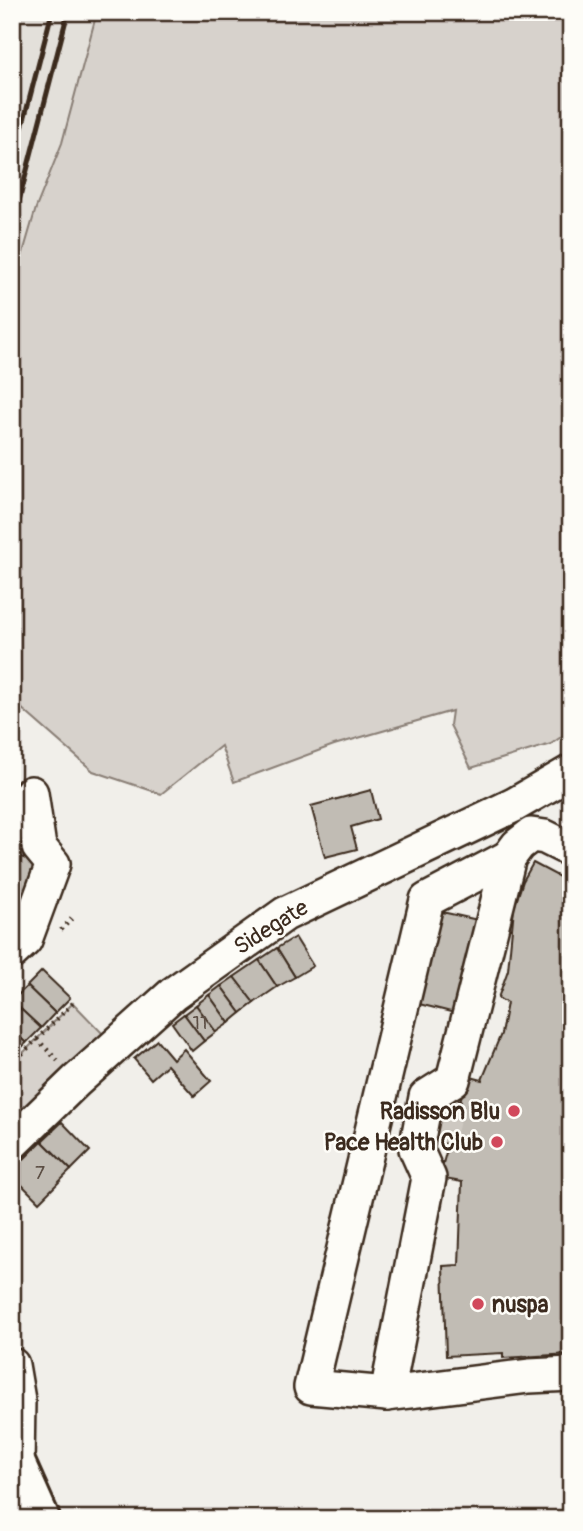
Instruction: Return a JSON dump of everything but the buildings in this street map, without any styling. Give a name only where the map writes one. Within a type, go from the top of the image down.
[{"type":"highway","points":[[15,1461],[40,1519]]},
{"type":"street","name":"Sidegate","points":[[12,1143],[173,994],[285,914],[514,806],[571,772]]},
{"type":"street","points":[[12,952],[25,940],[53,864],[39,846],[31,793]]},
{"type":"street","points":[[429,1178],[416,1149],[426,1097],[451,1088],[520,846],[514,806]]},
{"type":"street","points":[[571,850],[545,837],[520,846],[427,900],[311,1387],[387,1394],[529,1376],[571,1374]]},
{"type":"street","points":[[387,1394],[438,1141]]},
{"type":"street","points":[[12,1365],[18,1400],[15,1461]]},
{"type":"path","points":[[12,1064],[73,1003]]},
{"type":"path","points":[[37,1039],[45,1046]]},
{"type":"shaded area","points":[[12,12],[97,12],[62,143],[36,208],[12,291]]},
{"type":"shaded area","points":[[97,12],[571,12],[571,499],[564,504],[571,522],[571,730],[551,744],[471,768],[450,725],[452,711],[334,745],[234,782],[221,746],[161,794],[93,771],[12,700],[12,291],[36,208],[62,143]]},
{"type":"shaded area","points":[[73,1003],[106,1037],[12,1125],[12,1064]]},
{"type":"tunnel","points":[[438,1141],[449,1097]]},
{"type":"railway","points":[[12,166],[52,12]]},
{"type":"railway","points":[[12,228],[68,12]]},
{"type":"place","name":"Radisson Blu","points":[[514,1111]]},
{"type":"place","name":"Pace Health Club","points":[[497,1142]]},
{"type":"place","name":"nuspa","points":[[478,1304]]}]
